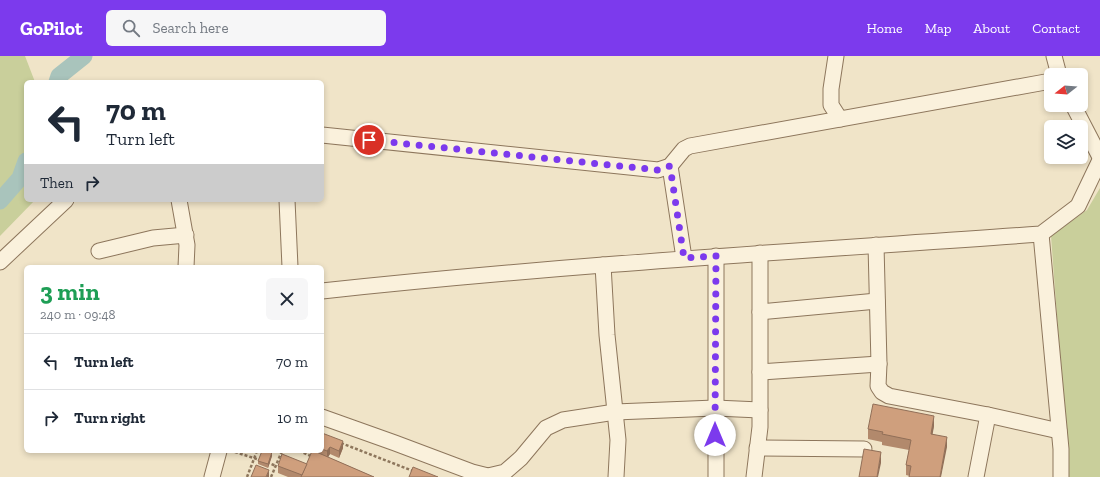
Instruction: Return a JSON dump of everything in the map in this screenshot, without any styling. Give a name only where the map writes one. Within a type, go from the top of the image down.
[{"type":"street","points":[[836,56],[830,89],[831,105],[840,119]]},
{"type":"street","points":[[1054,56],[1057,68]]},
{"type":"street","points":[[324,135],[658,170],[670,166],[684,149],[690,146],[1044,82]]},
{"type":"street","points":[[324,291],[450,277],[684,258],[1040,234],[1078,206],[1100,159],[1076,112]]},
{"type":"street","points":[[670,166],[684,258]]},
{"type":"street","points":[[0,262],[64,202]]},
{"type":"street","points":[[179,202],[187,244],[186,265]]},
{"type":"street","points":[[287,202],[290,265]]},
{"type":"street","points":[[1040,234],[1058,432],[1061,449],[1061,477]]},
{"type":"street","points":[[99,251],[153,238],[186,235]]},
{"type":"street","points":[[876,245],[879,364],[878,386],[882,392],[889,396],[988,415],[1058,432]]},
{"type":"street","points":[[754,477],[760,427],[760,253]]},
{"type":"street","points":[[716,256],[716,477]]},
{"type":"street","points":[[603,265],[607,335],[618,440],[616,477]]},
{"type":"street","points":[[760,312],[877,301]]},
{"type":"street","points":[[760,372],[879,364]]},
{"type":"street","points":[[324,418],[395,443],[472,475],[488,476],[505,472],[521,458],[546,428],[563,420],[615,412],[715,408],[760,410]]},
{"type":"street","points":[[976,477],[988,415]]},
{"type":"street","points":[[757,448],[864,450]]},
{"type":"street","points":[[212,477],[218,453]]},
{"type":"path","points":[[336,441],[415,472]]},
{"type":"path","points":[[239,453],[276,466]]},
{"type":"path","points":[[247,477],[256,453]]},
{"type":"path","points":[[271,477],[281,453]]},
{"type":"path","points":[[303,453],[317,459]]},
{"type":"green space","points":[[0,56],[25,56],[34,80],[24,80],[24,202],[33,202],[0,236]]},
{"type":"green space","points":[[1100,188],[1100,477],[1069,477],[1051,236],[1087,210]]},
{"type":"building","points":[[873,404],[934,416],[931,434],[947,437],[940,477],[909,477],[911,466],[906,465],[911,440],[882,434],[883,432],[868,429]]},
{"type":"building","points":[[324,434],[343,441],[339,451],[330,447],[327,451],[324,450]]},
{"type":"building","points":[[864,449],[881,452],[877,477],[859,477]]},
{"type":"building","points":[[261,453],[272,453],[268,464],[258,461]]},
{"type":"building","points":[[311,453],[319,453],[374,477],[301,477]]},
{"type":"building","points":[[282,454],[307,464],[302,475],[278,466]]},
{"type":"building","points":[[256,465],[269,470],[266,477],[251,477]]},
{"type":"building","points":[[413,467],[438,477],[409,477]]},
{"type":"waterway","points":[[58,80],[59,76],[84,56]]},
{"type":"waterway","points":[[0,201],[20,178],[24,167]]},
{"type":"route","points":[[369,140],[658,170],[670,166],[684,258],[716,256],[715,435]]}]
